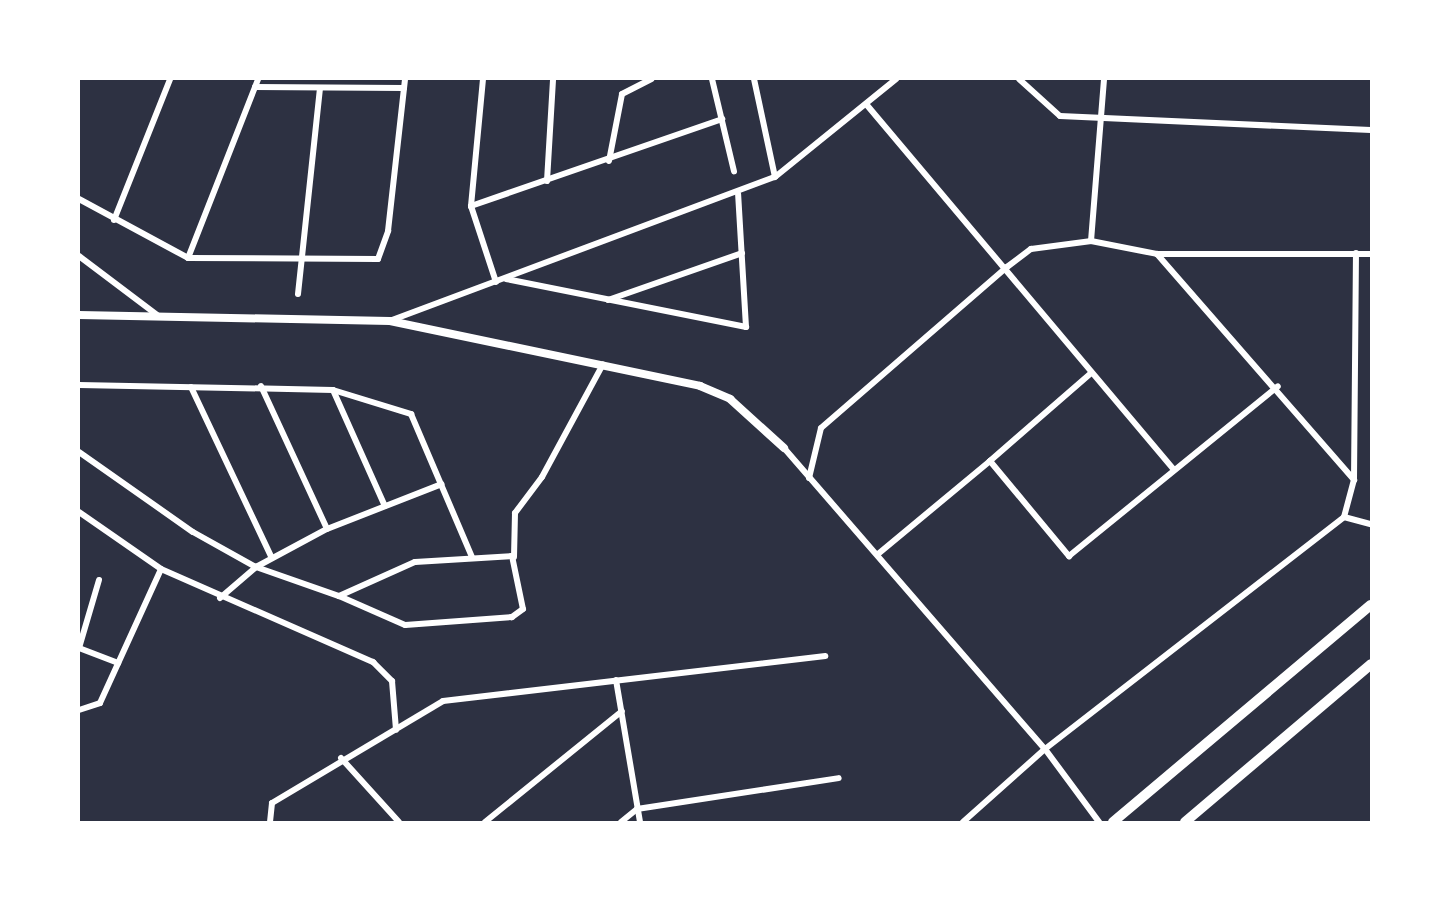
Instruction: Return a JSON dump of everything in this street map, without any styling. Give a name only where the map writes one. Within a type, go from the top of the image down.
[{"type":"highway","points":[[1113,822],[1371,605]]},
{"type":"highway","points":[[1185,822],[1371,664]]},
{"type":"street","points":[[114,220],[170,79]]},
{"type":"street","points":[[188,258],[258,79]]},
{"type":"street","points":[[79,199],[188,258],[302,262],[377,260],[388,231],[405,79]]},
{"type":"street","points":[[483,79],[471,206],[496,282]]},
{"type":"street","points":[[547,181],[553,79]]},
{"type":"street","points":[[609,161],[622,94],[651,79]]},
{"type":"street","points":[[712,79],[734,171]]},
{"type":"street","points":[[754,79],[775,177]]},
{"type":"street","points":[[390,321],[738,194],[775,177],[895,79]]},
{"type":"street","points":[[1019,79],[1060,116],[1102,120],[1371,130]]},
{"type":"street","points":[[1091,241],[1104,79]]},
{"type":"street","points":[[255,87],[404,88]]},
{"type":"street","points":[[298,294],[320,88]]},
{"type":"street","points":[[866,104],[1007,267],[1090,374],[1172,468]]},
{"type":"street","points":[[471,206],[609,161],[722,119]]},
{"type":"street","points":[[506,279],[746,327],[738,194]]},
{"type":"street","points":[[809,478],[821,428],[1031,249],[1091,241],[1157,254],[1371,254]]},
{"type":"street","points":[[607,301],[742,253]]},
{"type":"street","points":[[963,822],[1045,749],[1344,517],[1354,480],[1356,253]]},
{"type":"street","points":[[1157,254],[1278,386],[1354,480]]},
{"type":"street","points":[[79,256],[162,318]]},
{"type":"street","points":[[79,315],[390,321],[604,362],[730,399],[784,449],[878,554],[1045,749],[1099,822]]},
{"type":"street","points":[[79,452],[192,532],[256,567],[339,596],[405,625],[512,617],[523,609],[514,557],[515,513],[542,477],[604,362]]},
{"type":"street","points":[[878,554],[1090,374]]},
{"type":"street","points":[[79,385],[261,386],[333,390],[411,414],[472,557]]},
{"type":"street","points":[[261,386],[327,529]]},
{"type":"street","points":[[990,461],[1069,556],[1172,468],[1278,386]]},
{"type":"street","points":[[191,387],[272,558]]},
{"type":"street","points":[[333,390],[386,506]]},
{"type":"street","points":[[220,598],[256,567],[327,529],[442,484]]},
{"type":"street","points":[[79,512],[161,569],[220,598],[373,662],[392,681],[396,730]]},
{"type":"street","points":[[1344,517],[1371,524]]},
{"type":"street","points":[[339,596],[415,562],[472,557],[514,557]]},
{"type":"street","points":[[79,710],[100,703],[161,569]]},
{"type":"street","points":[[99,580],[79,649],[118,663]]},
{"type":"street","points":[[270,822],[272,803],[341,758],[396,730],[443,701],[825,656]]},
{"type":"street","points":[[616,680],[640,822]]},
{"type":"street","points":[[485,822],[622,711]]},
{"type":"street","points":[[341,758],[399,822]]},
{"type":"street","points":[[621,822],[637,809],[839,778]]}]
